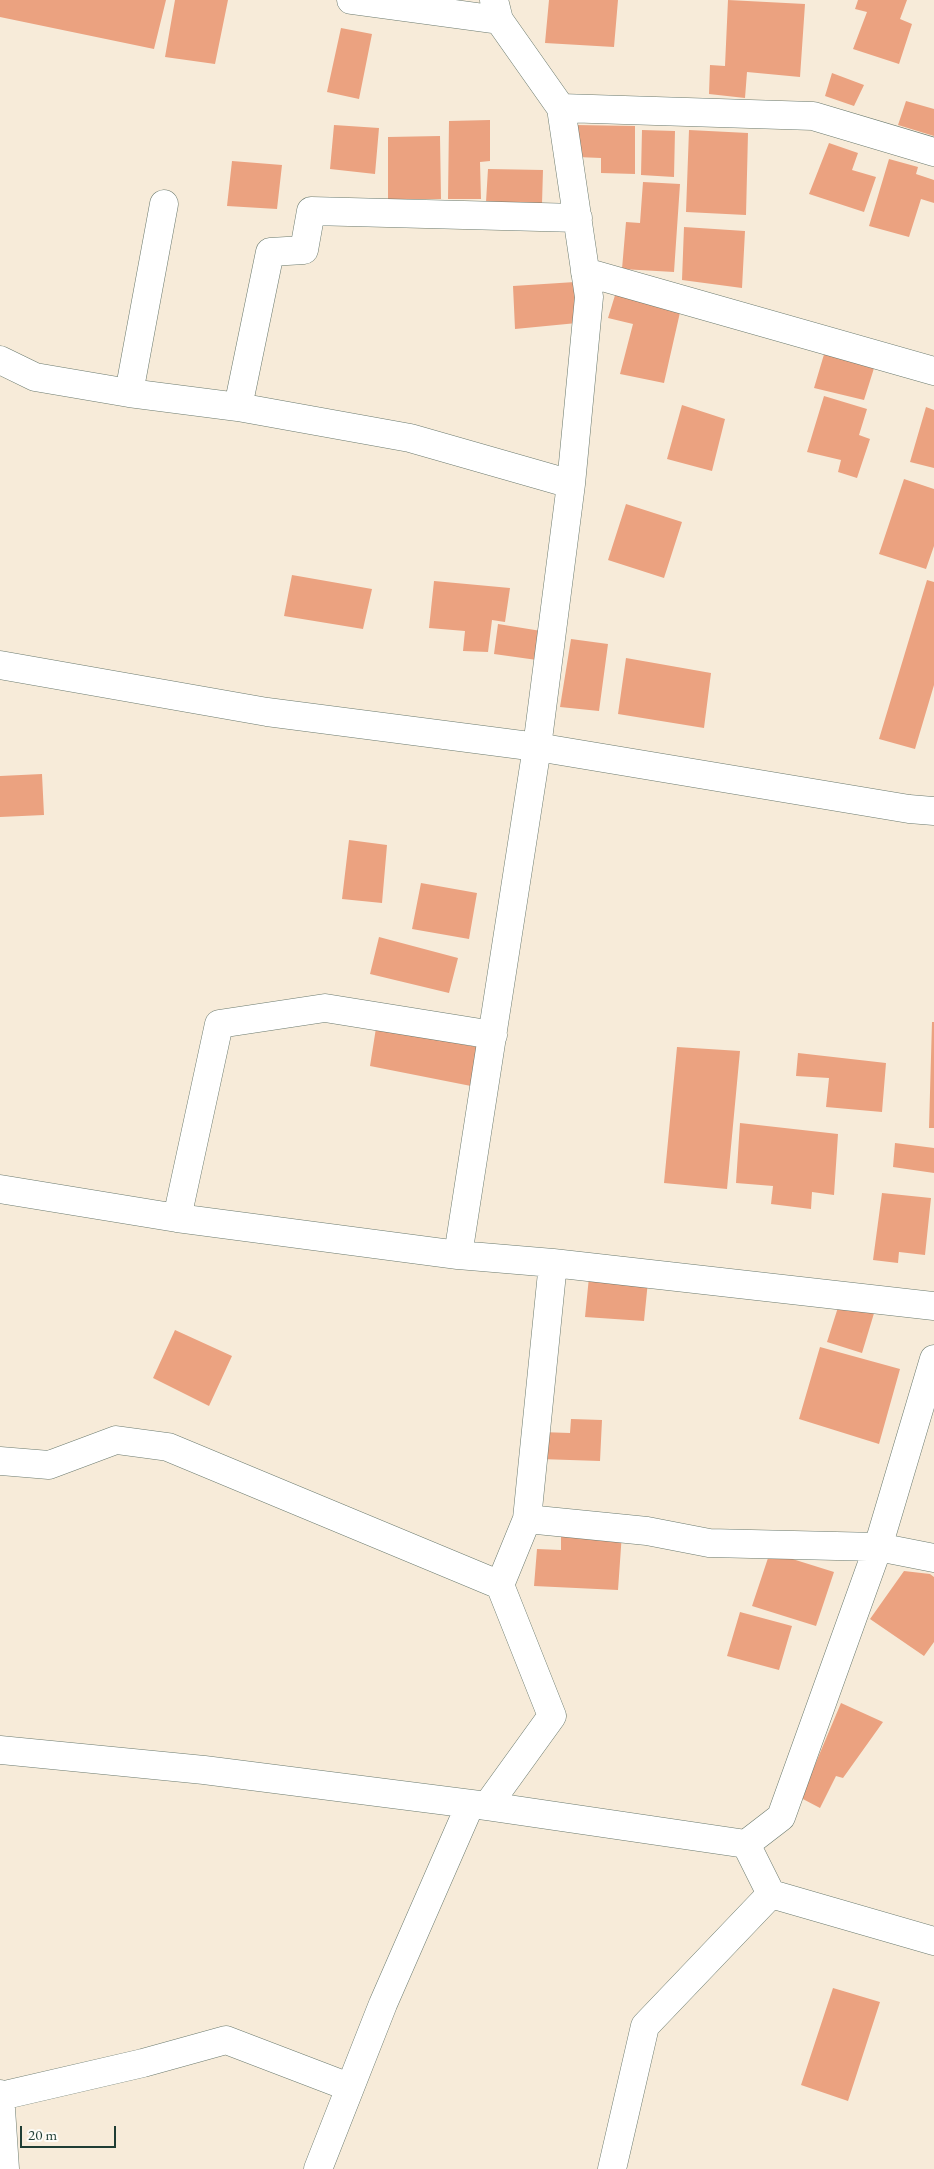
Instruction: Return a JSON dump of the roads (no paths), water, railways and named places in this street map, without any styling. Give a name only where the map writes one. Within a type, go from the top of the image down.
[{"type":"street","points":[[351,0],[497,10],[562,108],[589,296],[571,484],[537,747],[458,1255]]},
{"type":"street","points":[[562,108],[813,116],[934,152]]},
{"type":"street","points":[[129,393],[164,204]]},
{"type":"street","points":[[238,407],[270,252],[304,250],[311,211],[578,218]]},
{"type":"street","points":[[585,272],[934,371]]},
{"type":"street","points":[[0,360],[35,377],[129,393],[238,407],[410,438],[571,484]]},
{"type":"street","points":[[0,665],[266,712],[537,747],[909,809],[934,811]]},
{"type":"street","points":[[177,1218],[219,1024],[325,1008],[493,1036]]},
{"type":"street","points":[[0,1189],[177,1218],[458,1255],[553,1263],[934,1306]]},
{"type":"street","points":[[318,2169],[349,2087],[478,1806],[552,1716],[500,1585],[527,1519],[553,1263]]},
{"type":"street","points":[[0,1750],[204,1770],[746,1844],[781,1817],[878,1547],[934,1359]]},
{"type":"street","points":[[0,1462],[49,1465],[116,1440],[168,1447],[500,1585]]},
{"type":"street","points":[[527,1519],[647,1531],[709,1543],[878,1547],[934,1558]]},
{"type":"street","points":[[746,1844],[771,1894],[934,1941]]},
{"type":"street","points":[[612,2169],[645,2026],[771,1894]]},
{"type":"street","points":[[5,2169],[0,2095],[143,2063],[226,2040],[349,2087]]}]
